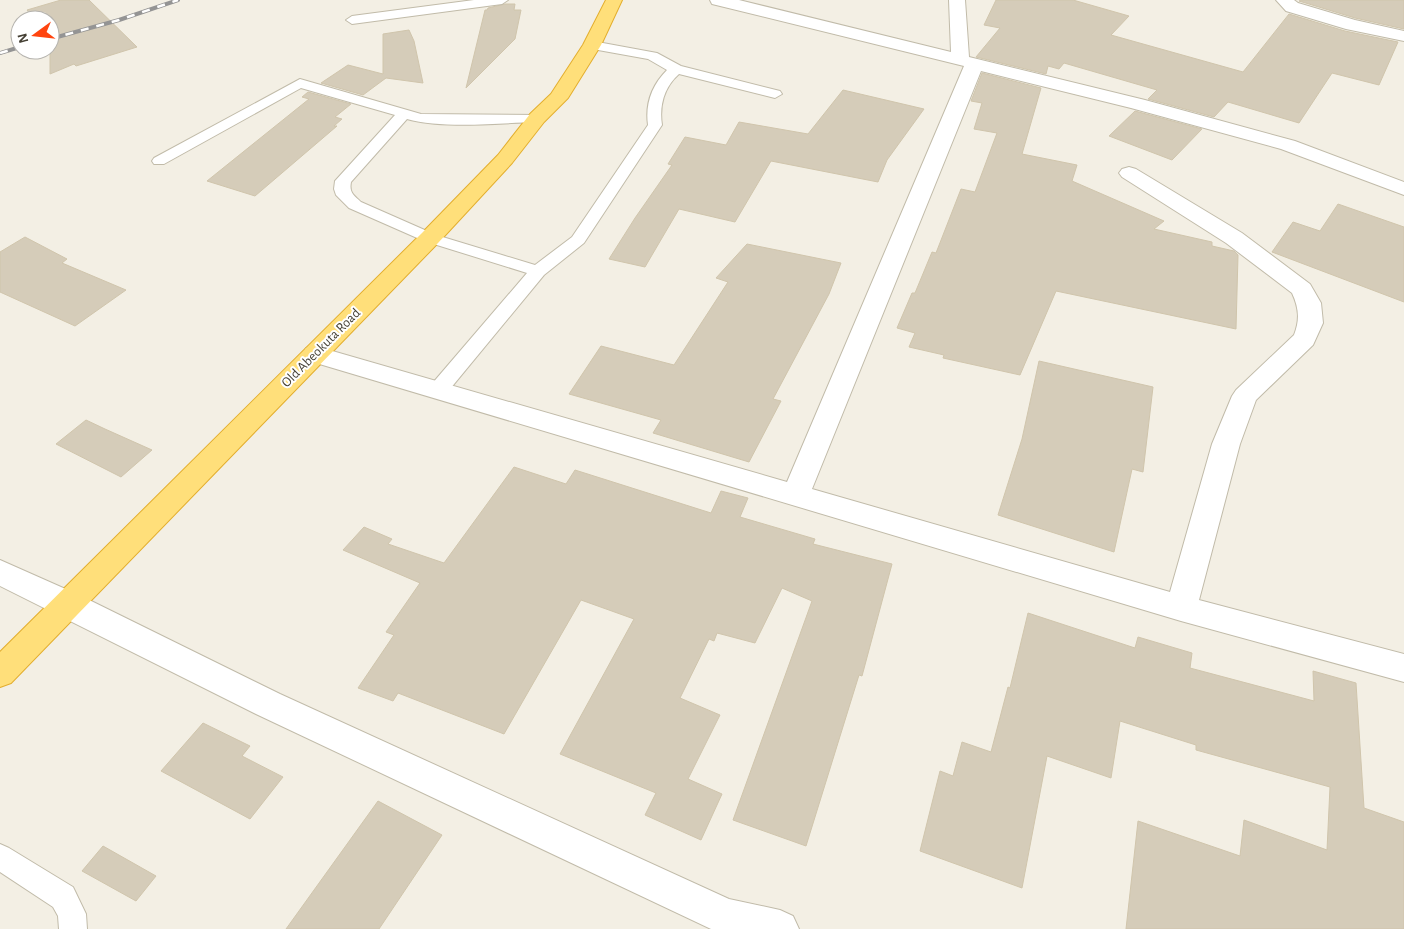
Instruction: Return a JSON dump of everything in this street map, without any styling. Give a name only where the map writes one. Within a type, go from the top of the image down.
[{"type":"highway","name":"Old Abeokuta Road","points":[[0,673],[430,238],[505,159],[537,118],[558,98],[592,45],[614,0]]},
{"type":"street","points":[[718,0],[968,61],[1288,145],[1404,189]]},
{"type":"street","points":[[795,496],[968,61],[957,0]]},
{"type":"street","points":[[1284,0],[1292,7],[1352,25],[1404,36]]},
{"type":"street","points":[[1129,173],[1234,238],[1302,289],[1308,303],[1311,323],[1304,339],[1245,396],[1226,444],[1181,608]]},
{"type":"street","points":[[315,354],[1181,608],[1404,668]]},
{"type":"street","points":[[0,572],[268,704],[727,917],[780,929]]},
{"type":"lane","points":[[352,20],[502,0]]},
{"type":"lane","points":[[592,45],[652,56],[676,69],[775,94]]},
{"type":"lane","points":[[438,390],[538,271],[578,240],[655,125],[652,114],[657,97],[666,77],[676,69]]},
{"type":"lane","points":[[159,161],[300,83],[420,118],[537,118]]},
{"type":"lane","points":[[405,113],[343,181],[342,189],[344,195],[356,204],[430,238],[538,271]]},
{"type":"lane","points":[[3,863],[62,897],[72,914],[73,929]]},
{"type":"building","points":[[61,0],[89,0],[137,47],[76,66],[74,64],[50,74],[50,60],[60,60],[60,10],[27,10]]},
{"type":"building","points":[[996,0],[1073,0],[1129,16],[1111,35],[1243,72],[1289,14],[1345,31],[1398,42],[1379,85],[1332,73],[1299,123],[1228,102],[1214,117],[1148,99],[1157,90],[1064,63],[1059,69],[1048,66],[1046,74],[976,57],[1000,28],[984,25]]},
{"type":"building","points":[[1404,0],[1404,29],[1355,18],[1299,1]]},
{"type":"building","points":[[505,4],[515,4],[514,10],[521,10],[515,39],[466,88],[485,10]]},
{"type":"building","points":[[409,30],[414,41],[423,83],[386,78],[363,95],[321,83],[348,65],[383,74],[383,34]]},
{"type":"building","points":[[982,73],[1041,88],[1022,154],[1077,165],[1072,181],[1164,221],[1154,229],[1212,242],[1212,246],[1234,251],[1238,255],[1236,329],[1056,291],[1020,375],[943,358],[944,355],[909,347],[915,333],[897,328],[912,293],[915,293],[932,252],[936,253],[961,189],[975,192],[997,133],[974,129],[982,103],[971,101]]},
{"type":"building","points":[[843,90],[924,109],[887,160],[878,182],[771,161],[735,222],[679,209],[645,267],[609,259],[672,165],[668,164],[685,137],[726,145],[739,122],[808,134]]},
{"type":"building","points":[[308,92],[351,104],[335,117],[342,119],[334,126],[337,126],[255,196],[207,181],[309,99],[302,97]]},
{"type":"building","points":[[1135,111],[1202,129],[1172,160],[1109,136]]},
{"type":"building","points":[[1338,204],[1404,227],[1404,302],[1272,252],[1293,222],[1320,231]]},
{"type":"building","points":[[25,237],[67,259],[62,263],[126,290],[75,326],[0,292],[0,252]]},
{"type":"building","points":[[747,244],[841,263],[829,294],[773,399],[781,401],[749,462],[653,433],[661,420],[569,394],[601,346],[674,365],[728,282],[716,278]]},
{"type":"building","points":[[1039,361],[1153,387],[1143,472],[1132,469],[1114,552],[998,515],[1022,439]]},
{"type":"building","points":[[86,420],[152,450],[121,477],[56,444]]},
{"type":"building","points":[[514,467],[566,484],[575,470],[711,513],[721,491],[748,498],[740,517],[815,539],[813,544],[892,564],[862,676],[859,675],[806,846],[733,820],[812,601],[782,588],[755,643],[717,633],[714,641],[709,639],[680,698],[720,715],[688,779],[722,794],[701,840],[645,815],[656,793],[560,754],[634,619],[581,600],[504,734],[398,693],[393,701],[358,688],[394,635],[386,632],[420,583],[343,550],[364,527],[392,539],[388,544],[444,563]]},
{"type":"building","points":[[1028,613],[1135,648],[1138,637],[1192,653],[1190,668],[1314,701],[1313,671],[1356,683],[1364,808],[1404,822],[1404,929],[1126,929],[1138,821],[1240,856],[1244,820],[1327,850],[1330,787],[1196,750],[1196,745],[1120,721],[1111,778],[1047,756],[1022,888],[920,851],[940,771],[953,776],[962,742],[991,752],[1008,687],[1010,688]]},
{"type":"building","points":[[203,723],[250,746],[242,756],[283,777],[250,819],[161,771]]},
{"type":"building","points":[[378,801],[442,835],[379,929],[286,929]]},
{"type":"building","points":[[103,846],[156,876],[136,901],[82,871]]},
{"type":"railway","points":[[60,36],[119,20],[178,0]]},
{"type":"railway","points":[[0,53],[10,50]]}]
